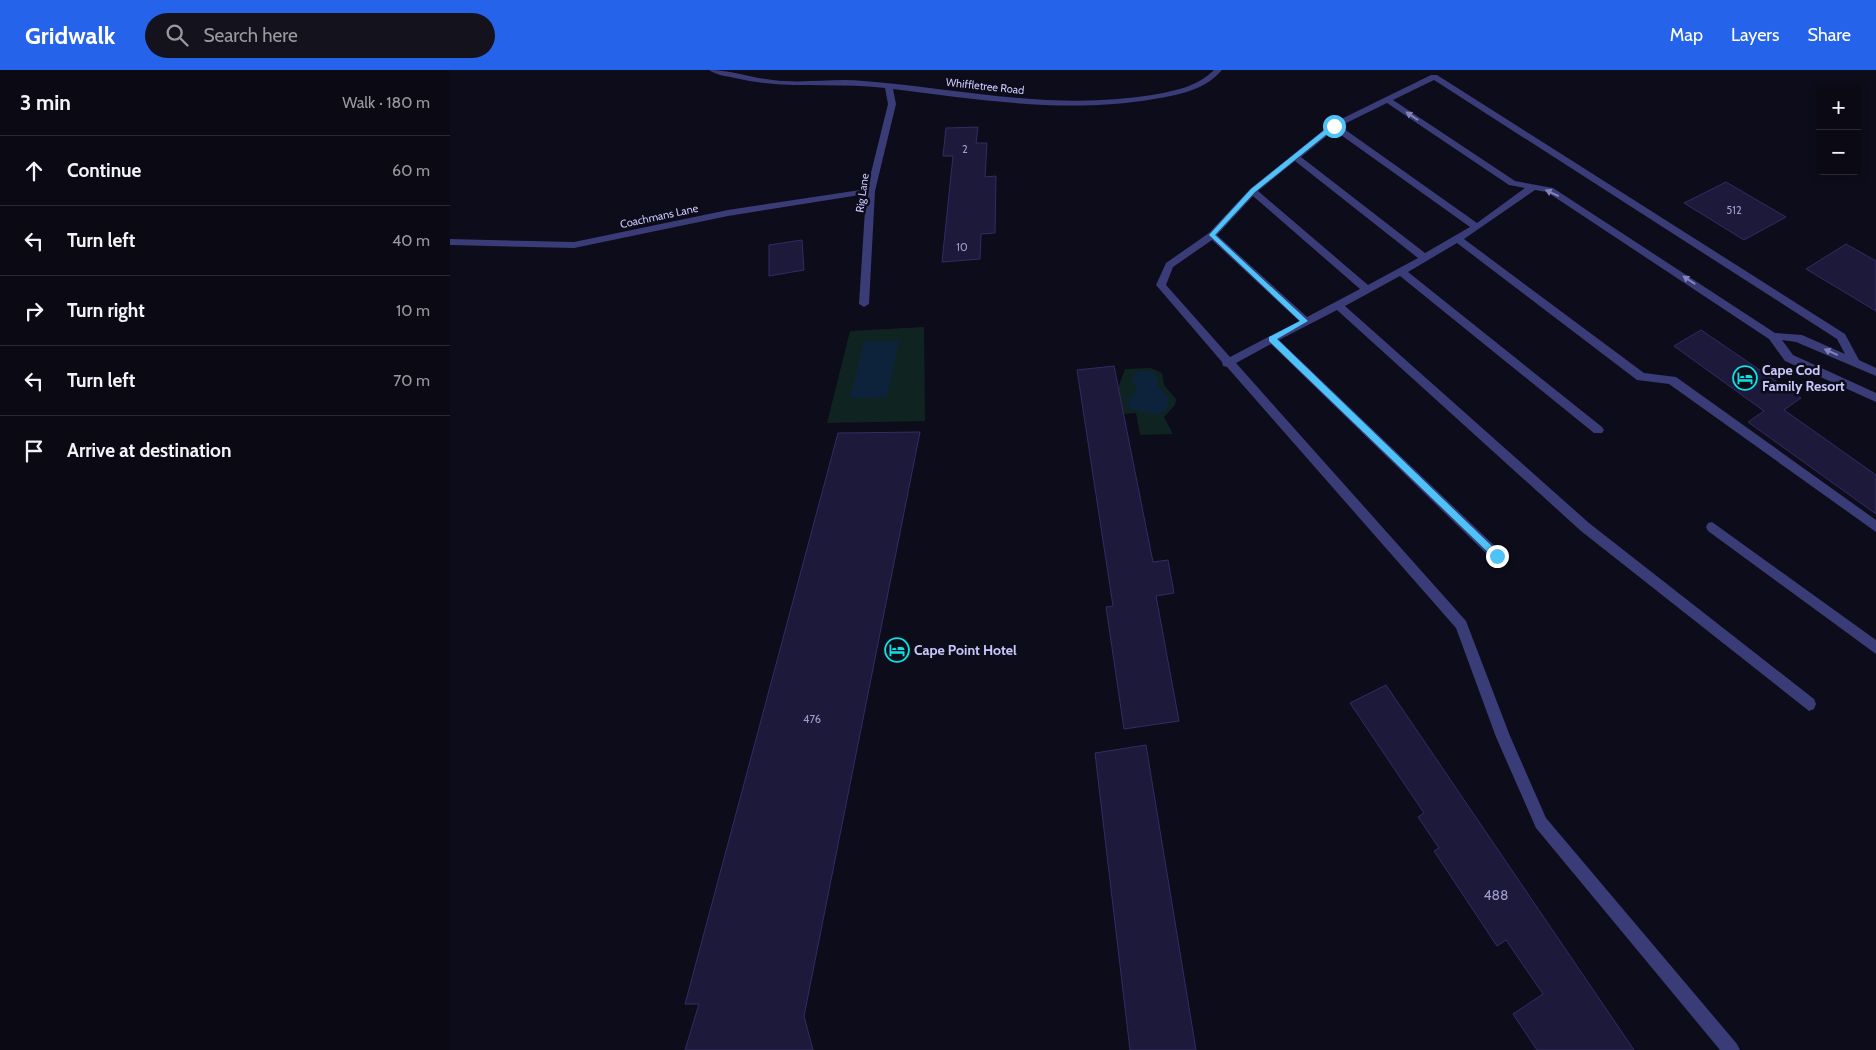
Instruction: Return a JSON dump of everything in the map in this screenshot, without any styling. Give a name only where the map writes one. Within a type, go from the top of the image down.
[{"type":"street","name":"Whiffletree Road","points":[[713,70],[750,80],[794,84],[844,82],[889,86],[958,96],[1053,104],[1103,102],[1181,92],[1207,82],[1216,75],[1218,70]]},
{"type":"street","points":[[1731,1050],[1541,823],[1503,738],[1461,625],[1227,363],[1161,286],[1169,265],[1212,235],[1253,190],[1334,126],[1434,77],[1841,337],[1856,363]]},
{"type":"street","name":"Rig Lane","points":[[864,304],[872,191],[892,104],[889,86]]},
{"type":"street","points":[[1388,100],[1512,184],[1550,190],[1773,336],[1789,358],[1876,398]]},
{"type":"street","points":[[1334,126],[1477,227]]},
{"type":"street","points":[[1295,157],[1425,258]]},
{"type":"street","points":[[1227,363],[1401,272],[1477,227],[1533,187]]},
{"type":"street","points":[[1253,190],[1367,290]]},
{"type":"street","name":"Coachmans Lane","points":[[450,242],[574,245],[728,214],[872,191]]},
{"type":"street","points":[[1212,235],[1305,321]]},
{"type":"street","points":[[1458,239],[1641,377],[1672,380],[1876,527]]},
{"type":"street","points":[[1401,272],[1598,430]]},
{"type":"street","points":[[1338,305],[1585,527],[1809,704]]},
{"type":"street","points":[[1773,336],[1798,338],[1876,372]]},
{"type":"street","points":[[1272,339],[1497,556]]},
{"type":"street","points":[[1712,528],[1876,648]]},
{"type":"green space","points":[[924,327],[925,421],[827,423],[850,331]]},
{"type":"green space","points":[[1151,368],[1162,373],[1164,385],[1176,399],[1175,405],[1164,417],[1173,434],[1140,435],[1136,413],[1085,417],[1118,388],[1125,369]]},
{"type":"water","points":[[899,341],[887,397],[850,398],[864,342]]},
{"type":"water","points":[[1141,371],[1150,371],[1157,375],[1158,386],[1169,399],[1167,407],[1159,414],[1129,408],[1128,397],[1133,397],[1136,386],[1131,380],[1135,374]]},
{"type":"building","points":[[978,127],[976,143],[987,143],[985,177],[996,176],[995,233],[981,234],[980,259],[942,262],[953,156],[943,156],[946,128]]},
{"type":"building","points":[[1726,182],[1786,217],[1744,240],[1684,203]]},
{"type":"building","points":[[802,240],[804,270],[769,276],[769,245]]},
{"type":"building","points":[[1846,244],[1876,261],[1876,311],[1806,269]]},
{"type":"building","points":[[1701,330],[1801,398],[1784,410],[1876,475],[1876,514],[1748,422],[1764,411],[1674,346]]},
{"type":"building","points":[[1114,366],[1153,562],[1168,560],[1174,593],[1156,596],[1179,721],[1124,729],[1106,607],[1113,606],[1077,370]]},
{"type":"building","points":[[920,432],[804,1016],[813,1050],[685,1050],[699,1004],[685,1004],[838,433]]},
{"type":"building","points":[[1386,685],[1634,1050],[1537,1050],[1513,1014],[1543,994],[1506,940],[1497,946],[1434,851],[1439,848],[1418,817],[1424,813],[1350,703]]},
{"type":"building","points":[[1146,745],[1196,1050],[1130,1050],[1095,753]]},
{"type":"place","name":"Cape Cod Family Resort","points":[[1745,378]]},
{"type":"place","name":"Cape Point Hotel","points":[[897,650]]},
{"type":"route","points":[[1334,126],[1253,190],[1212,235],[1305,321],[1272,339],[1497,556]]}]
